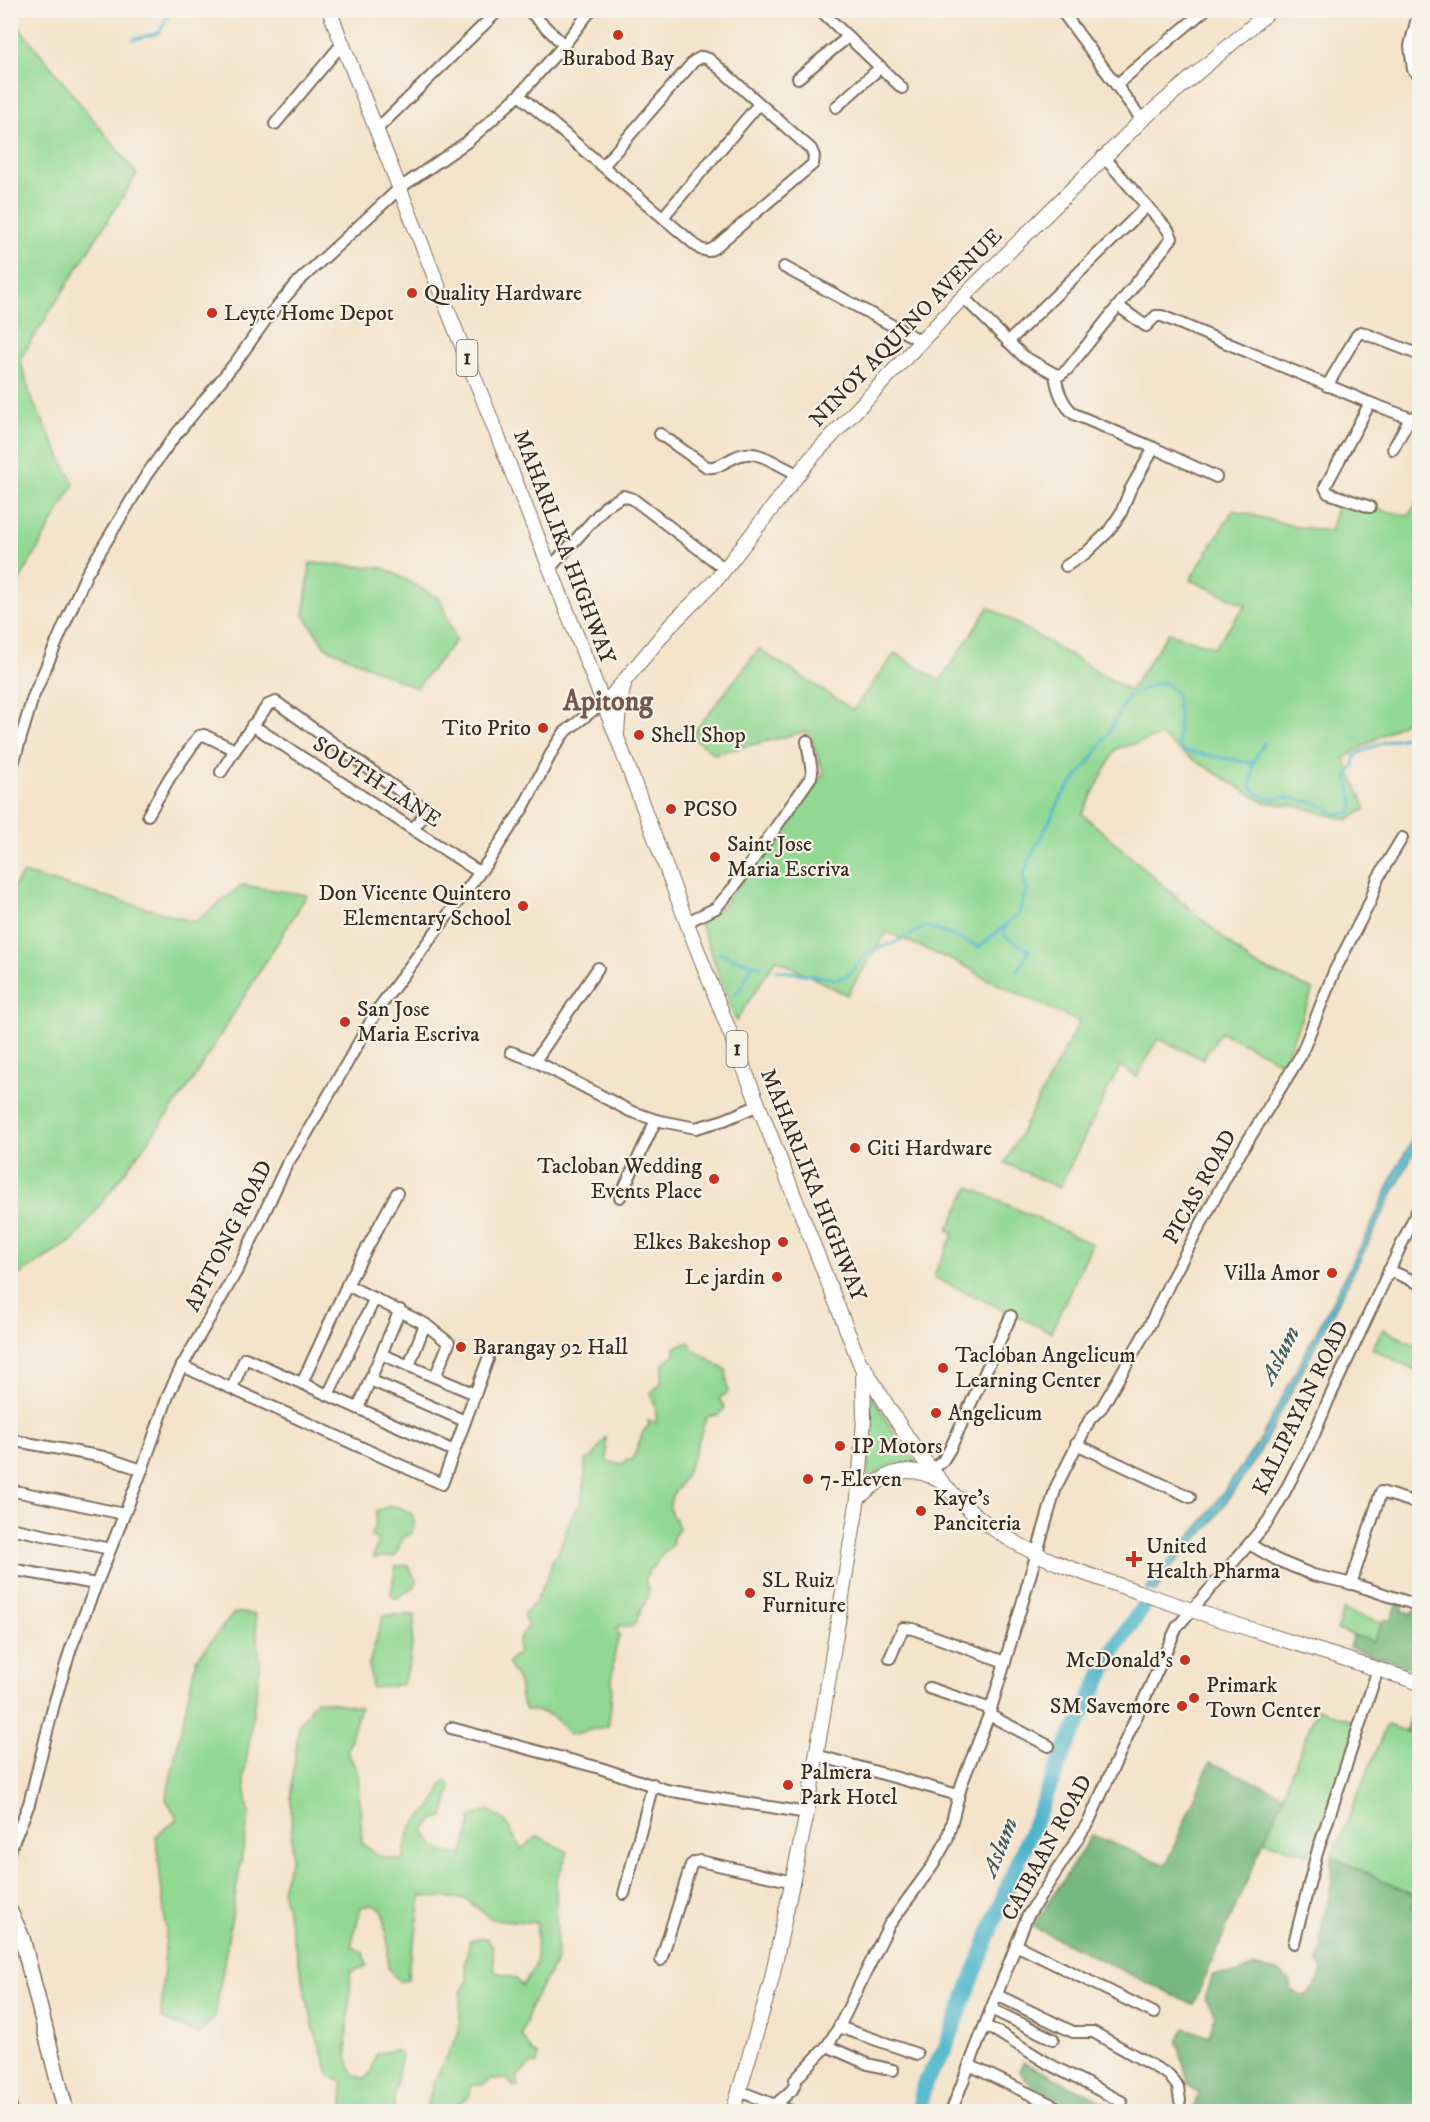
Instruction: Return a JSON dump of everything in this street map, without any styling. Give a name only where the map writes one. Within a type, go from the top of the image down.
[{"type":"highway","points":[[10,1912],[22,1938],[66,2112]]},
{"type":"main road","name":"MAHARLIKA HIGHWAY","points":[[329,10],[618,740],[687,922],[859,1358],[862,1371],[865,1401],[858,1498],[807,1814],[771,1982],[733,2112]]},
{"type":"main road","name":"NINOY AQUINO AVENUE","points":[[604,705],[627,676],[725,569],[811,458],[963,297],[1103,156],[1271,10]]},
{"type":"main road","points":[[618,740],[619,708],[627,676]]},
{"type":"main road","points":[[859,1358],[891,1414],[931,1470],[993,1528],[1036,1554],[1191,1611],[1419,1683]]},
{"type":"main road","points":[[858,1498],[880,1479],[898,1471],[928,1474],[941,1481]]},
{"type":"street","points":[[376,130],[499,10]]},
{"type":"street","points":[[528,10],[564,45]]},
{"type":"street","points":[[10,774],[33,697],[86,575],[147,474],[174,438],[298,281],[400,188],[467,142],[519,95],[564,45],[591,10]]},
{"type":"street","points":[[820,10],[902,88]]},
{"type":"street","points":[[1061,10],[1142,120]]},
{"type":"street","points":[[1116,85],[1205,10]]},
{"type":"street","points":[[1419,10],[1410,52],[1413,70],[1419,76]]},
{"type":"street","points":[[798,78],[848,37]]},
{"type":"street","points":[[275,124],[342,44]]},
{"type":"street","points":[[519,95],[700,249],[708,251],[813,164],[814,156],[811,149],[709,59],[702,57],[694,61],[603,166]]},
{"type":"street","points":[[836,107],[880,68]]},
{"type":"street","points":[[663,217],[759,104]]},
{"type":"street","points":[[963,297],[1023,356],[1055,374],[1060,375],[1067,370],[1172,238],[1148,206],[1103,156]]},
{"type":"street","points":[[1008,342],[1148,206]]},
{"type":"street","points":[[784,267],[921,341]]},
{"type":"street","points":[[1118,306],[1146,326],[1156,316],[1162,316],[1327,386],[1414,417],[1393,449]]},
{"type":"street","points":[[1327,386],[1361,332],[1419,355]]},
{"type":"street","points":[[1055,374],[1062,399],[1074,414],[1216,477]]},
{"type":"street","points":[[1370,403],[1325,487],[1328,493],[1370,507]]},
{"type":"street","points":[[660,434],[706,467],[713,468],[741,454],[749,453],[799,474]]},
{"type":"street","points":[[1066,566],[1086,553],[1108,532],[1154,448]]},
{"type":"street","points":[[550,568],[606,506],[623,496],[633,499],[725,569]]},
{"type":"street","points":[[221,772],[252,725],[268,705],[276,702],[422,807],[423,818],[413,828]]},
{"type":"street","name":"APITONG ROAD","points":[[10,1850],[29,1804],[54,1704],[71,1648],[142,1470],[169,1393],[239,1267],[287,1164],[378,1009],[524,808],[554,747],[564,733],[592,711],[604,705]]},
{"type":"street","name":"SOUTH LANE","points":[[252,725],[479,872]]},
{"type":"street","points":[[148,815],[170,777],[199,736],[204,735],[235,750]]},
{"type":"street","points":[[687,922],[716,908],[734,887],[811,777],[807,741]]},
{"type":"street","name":"PICAS ROAD","points":[[775,2105],[792,2090],[797,2078],[827,2046],[839,2027],[889,1925],[933,1865],[947,1840],[971,1756],[990,1712],[1056,1487],[1090,1419],[1102,1407],[1150,1324],[1168,1284],[1231,1168],[1301,1055],[1334,972],[1370,902],[1378,878],[1402,838]]},
{"type":"street","points":[[535,1061],[598,968]]},
{"type":"street","points":[[511,1052],[535,1061],[630,1111],[656,1120],[696,1128],[724,1120],[759,1105]]},
{"type":"street","points":[[620,1197],[656,1120]]},
{"type":"street","points":[[302,1383],[347,1284],[397,1193]]},
{"type":"street","name":"KALIPAYAN ROAD","points":[[1191,1611],[1268,1521],[1293,1478],[1419,1205]]},
{"type":"street","points":[[1389,1270],[1419,1284]]},
{"type":"street","points":[[347,1284],[425,1324],[449,1343],[435,1377]]},
{"type":"street","points":[[328,1395],[375,1298]]},
{"type":"street","points":[[358,1408],[400,1310]]},
{"type":"street","points":[[931,1470],[942,1462],[950,1449],[1011,1316]]},
{"type":"street","points":[[409,1365],[425,1324]]},
{"type":"street","points":[[381,1354],[475,1394]]},
{"type":"street","points":[[232,1388],[245,1358],[454,1451]]},
{"type":"street","points":[[183,1366],[442,1484],[488,1359]]},
{"type":"street","points":[[370,1380],[465,1421]]},
{"type":"street","points":[[10,1440],[104,1457],[142,1470]]},
{"type":"street","points":[[1076,1444],[1190,1497]]},
{"type":"street","points":[[10,1490],[124,1514]]},
{"type":"street","points":[[1351,1584],[1381,1492],[1419,1504]]},
{"type":"street","points":[[10,1528],[110,1549]]},
{"type":"street","points":[[1249,1544],[1277,1560],[1313,1575],[1351,1584],[1419,1606]]},
{"type":"street","points":[[10,1569],[96,1584]]},
{"type":"street","name":"CAIBAAN ROAD","points":[[951,2112],[1027,1917],[1089,1821],[1177,1627],[1191,1611]]},
{"type":"street","points":[[890,1658],[903,1628],[913,1629],[1005,1662]]},
{"type":"street","points":[[1294,1943],[1317,1853],[1378,1669]]},
{"type":"street","points":[[929,1688],[990,1712],[1049,1746]]},
{"type":"street","points":[[451,1728],[653,1784],[666,1790],[807,1814]]},
{"type":"street","points":[[816,1755],[958,1795]]},
{"type":"street","points":[[624,1894],[653,1784]]},
{"type":"street","points":[[661,1960],[691,1865],[695,1862],[794,1882]]},
{"type":"street","points":[[1016,1945],[1154,2013]]},
{"type":"street","points":[[997,1995],[1064,2028],[1079,2033],[1093,2032],[1169,2075],[1178,2086],[1180,2101]]},
{"type":"street","points":[[991,2009],[1053,2039]]},
{"type":"street","points":[[985,2026],[1049,2064],[1122,2102]]},
{"type":"street","points":[[839,2027],[917,2054]]},
{"type":"street","points":[[827,2046],[868,2064],[893,2070]]},
{"type":"street","points":[[969,2065],[1065,2111]]},
{"type":"street","points":[[740,2091],[794,2112]]},
{"type":"street","points":[[10,2103],[12,2112]]},
{"type":"green space","points":[[11,17],[137,174],[20,359],[31,398],[74,484],[11,596]]},
{"type":"green space","points":[[1419,497],[1419,713],[1344,758],[1366,809],[1347,820],[1298,806],[1263,802],[1181,752],[1161,736],[1116,749],[1082,814],[1253,964],[1313,990],[1283,1063],[1221,1032],[1203,1059],[1158,1039],[1137,1077],[1120,1066],[1059,1188],[1005,1163],[1079,1022],[983,977],[969,968],[887,932],[847,995],[776,959],[736,1021],[699,920],[721,908],[824,773],[808,731],[714,754],[691,736],[759,649],[853,710],[895,653],[940,681],[989,607],[1130,691],[1168,633],[1214,647],[1246,605],[1190,580],[1233,510],[1297,527],[1330,531],[1339,501],[1409,516]]},
{"type":"green space","points":[[310,563],[384,568],[440,599],[456,640],[416,688],[325,647],[304,615]]},
{"type":"green space","points":[[23,873],[195,922],[242,885],[307,895],[189,1086],[74,1240],[11,1280],[10,892]]},
{"type":"green space","points":[[969,1187],[1092,1244],[1051,1332],[933,1277],[954,1233],[948,1230]]},
{"type":"green space","points":[[1383,1329],[1414,1345],[1417,1341],[1419,1342],[1419,1372],[1372,1349]]},
{"type":"green space","points":[[689,1342],[692,1349],[726,1370],[728,1392],[719,1399],[725,1408],[718,1415],[707,1417],[689,1467],[672,1498],[670,1511],[679,1529],[673,1537],[672,1545],[649,1570],[645,1580],[648,1597],[636,1623],[631,1627],[621,1625],[616,1629],[620,1635],[614,1657],[608,1726],[569,1735],[551,1716],[526,1710],[518,1681],[508,1663],[518,1654],[518,1641],[528,1626],[523,1615],[533,1605],[539,1594],[550,1571],[552,1560],[558,1554],[571,1517],[580,1506],[585,1481],[585,1461],[593,1457],[606,1437],[607,1462],[623,1464],[627,1459],[633,1460],[643,1432],[649,1425],[648,1421],[656,1423],[656,1409],[651,1393],[661,1383],[663,1364],[675,1354],[675,1347]]},
{"type":"green space","points":[[871,1394],[897,1438],[917,1464],[889,1466],[867,1480]]},
{"type":"green space","points":[[390,1506],[400,1507],[412,1514],[414,1522],[412,1533],[403,1538],[395,1556],[374,1558],[373,1554],[378,1540],[370,1536],[375,1526],[376,1511]]},
{"type":"green space","points":[[396,1566],[408,1566],[417,1582],[414,1587],[397,1598],[393,1597],[391,1592]]},
{"type":"green space","points":[[1398,1603],[1403,1605],[1402,1611],[1412,1614],[1416,1609],[1419,1610],[1419,1671],[1349,1647],[1353,1635],[1374,1642],[1383,1620],[1391,1620]]},
{"type":"green space","points":[[1343,1610],[1381,1623],[1374,1642],[1337,1630]]},
{"type":"green space","points":[[234,1613],[255,1614],[260,1665],[244,1777],[249,1814],[215,2016],[198,2035],[161,2018],[166,1930],[156,1836],[178,1819],[166,1799],[196,1660]]},
{"type":"green space","points":[[383,1615],[415,1615],[410,1661],[403,1684],[372,1688],[369,1664]]},
{"type":"green space","points":[[1417,1696],[1419,1697],[1419,1736],[1405,1731]]},
{"type":"green space","points":[[316,1700],[360,1707],[347,1751],[358,1773],[362,1843],[381,1857],[403,1860],[412,1827],[433,1805],[446,1781],[451,1787],[444,1816],[434,1820],[424,1830],[439,1850],[463,1855],[472,1817],[489,1810],[505,1821],[521,1849],[538,1836],[568,1852],[556,1881],[557,1960],[532,2003],[522,2035],[532,2052],[538,2055],[537,2064],[529,2065],[518,2076],[518,2086],[513,2086],[508,2079],[490,2080],[483,2085],[471,2085],[468,2097],[457,2104],[452,2111],[425,2111],[434,2082],[459,2032],[461,1992],[468,1981],[465,1963],[470,1940],[487,1938],[493,1948],[496,1972],[516,1979],[522,1986],[536,1965],[537,1923],[492,1919],[465,1899],[421,1896],[408,1980],[399,1981],[388,1968],[388,1944],[382,1909],[372,1905],[361,1907],[351,1946],[363,1953],[367,1966],[350,1972],[347,2038],[349,2063],[353,2074],[365,2079],[371,2072],[376,2054],[395,2050],[401,2054],[394,2111],[344,2111],[342,2082],[330,2076],[314,2029],[282,1889],[292,1855],[291,1793],[299,1725]]},
{"type":"green space","points":[[1317,1709],[1358,1723],[1311,1855],[1264,1841]]},
{"type":"green space","points":[[1387,1725],[1419,1736],[1419,1915],[1410,1908],[1416,1896],[1332,1857]]},
{"type":"green space","points":[[1210,1762],[1284,1795],[1193,2005],[1033,1927],[1092,1835],[1166,1865]]},
{"type":"green space","points":[[1332,1857],[1416,1896],[1411,1908],[1420,1915],[1419,2111],[1193,2111],[1198,2094],[1189,2085],[1177,2040],[1185,2028],[1209,2037],[1215,2015],[1205,1998],[1213,1975],[1240,1973],[1253,1966],[1280,1973],[1290,1980],[1291,1989],[1301,1995],[1307,1995],[1318,1982],[1322,1971],[1318,1960],[1322,1947],[1320,1937],[1332,1882]]},
{"type":"green space","points":[[1023,2062],[1121,2111],[1086,2111],[1033,2088],[1019,2071]]},
{"type":"water","points":[[1419,1128],[1419,1142],[1256,1459],[1210,1525],[1176,1562],[1156,1592],[1147,1590],[1147,1587],[1202,1522],[1260,1440],[1367,1234],[1398,1165]]},
{"type":"waterway","points":[[134,39],[159,33],[171,10]]},
{"type":"waterway","points":[[776,970],[836,979],[847,976],[869,951],[894,943],[927,926],[979,947],[1018,915],[1027,889],[1023,876],[1030,858],[1064,793],[1091,760],[1127,697],[1154,684],[1164,682],[1176,693],[1179,717],[1178,744],[1183,751],[1253,763],[1251,788],[1261,796],[1274,799],[1286,797],[1319,804],[1335,814],[1350,813],[1353,807],[1347,777],[1354,766],[1355,756],[1378,744],[1420,734]]},
{"type":"waterway","points":[[1253,762],[1264,743]]},
{"type":"waterway","points":[[1006,925],[1004,936],[1029,950],[1017,972]]},
{"type":"waterway","points":[[719,954],[723,953],[732,958],[761,966]]},
{"type":"waterway","points":[[736,994],[753,964]]},
{"type":"waterway","name":"Aslum","points":[[918,2112],[925,2082],[945,2049],[1003,1898],[1067,1745],[1116,1647],[1143,1607]]},
{"type":"place","name":"Burabod Bay","points":[[618,35]]},
{"type":"place","name":"Quality Hardware","points":[[412,293]]},
{"type":"place","name":"Leyte Home Depot","points":[[212,313]]},
{"type":"place","name":"Tito Prito","points":[[543,728]]},
{"type":"place","name":"Shell Shop","points":[[639,735]]},
{"type":"place","name":"PCSO","points":[[671,809]]},
{"type":"place","name":"Saint Jose Maria Escriva","points":[[715,857]]},
{"type":"place","name":"Don Vicente Quintero Elementary School","points":[[523,906]]},
{"type":"place","name":"San Jose Maria Escriva","points":[[345,1022]]},
{"type":"place","name":"Citi Hardware","points":[[855,1148]]},
{"type":"place","name":"Tacloban Wedding Events Place","points":[[714,1179]]},
{"type":"place","name":"Elkes Bakeshop","points":[[783,1242]]},
{"type":"place","name":"Villa Amor","points":[[1332,1273]]},
{"type":"place","name":"Le jardin","points":[[777,1277]]},
{"type":"place","name":"Barangay 92 Hall","points":[[461,1347]]},
{"type":"place","name":"Tacloban Angelicum Learning Center","points":[[943,1368]]},
{"type":"place","name":"Angelicum","points":[[936,1413]]},
{"type":"place","name":"IP Motors","points":[[840,1446]]},
{"type":"place","name":"7-Eleven","points":[[808,1479]]},
{"type":"place","name":"Kaye's Panciteria","points":[[921,1511]]},
{"type":"place","name":"United Health Pharma","points":[[1134,1559]]},
{"type":"place","name":"SL Ruiz Furniture","points":[[750,1593]]},
{"type":"place","name":"McDonald's","points":[[1185,1660]]},
{"type":"place","name":"Primark Town Center","points":[[1194,1698]]},
{"type":"place","name":"SM Savemore","points":[[1182,1706]]},
{"type":"place","name":"Palmera Park Hotel","points":[[788,1785]]},
{"type":"district","name":"Apitong","points":[[608,701]]}]
